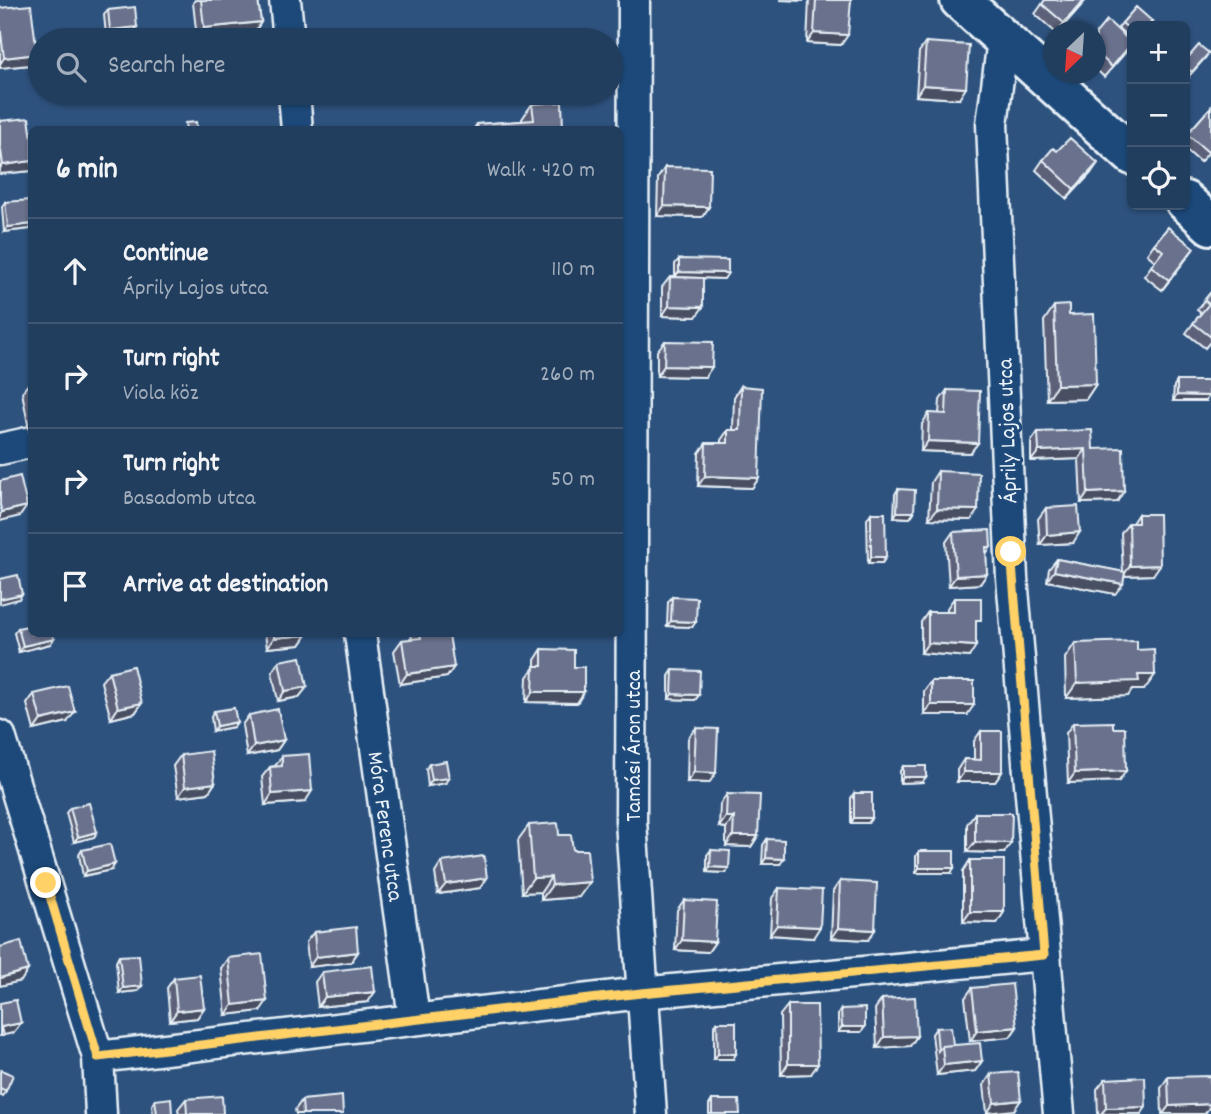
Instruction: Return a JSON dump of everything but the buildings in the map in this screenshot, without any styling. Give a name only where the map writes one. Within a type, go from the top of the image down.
[{"type":"street","points":[[285,0],[288,28]]},
{"type":"street","name":"Tamási Áron utca","points":[[634,0],[631,821],[651,1114]]},
{"type":"street","points":[[960,0],[1127,151]]},
{"type":"street","name":"Áprily Lajos utca","points":[[1003,40],[992,124],[1012,564],[1059,1114]]},
{"type":"street","points":[[294,105],[297,126]]},
{"type":"street","points":[[1190,206],[1211,225]]},
{"type":"street","points":[[0,449],[28,443]]},
{"type":"street","name":"Móra Ferenc utca","points":[[360,637],[414,1018]]},
{"type":"street","points":[[0,736],[98,1057],[101,1114]]},
{"type":"street","points":[[98,1057],[641,993],[1044,955]]},
{"type":"route","points":[[46,883],[98,1057],[641,993],[1044,955],[1011,552]]}]
